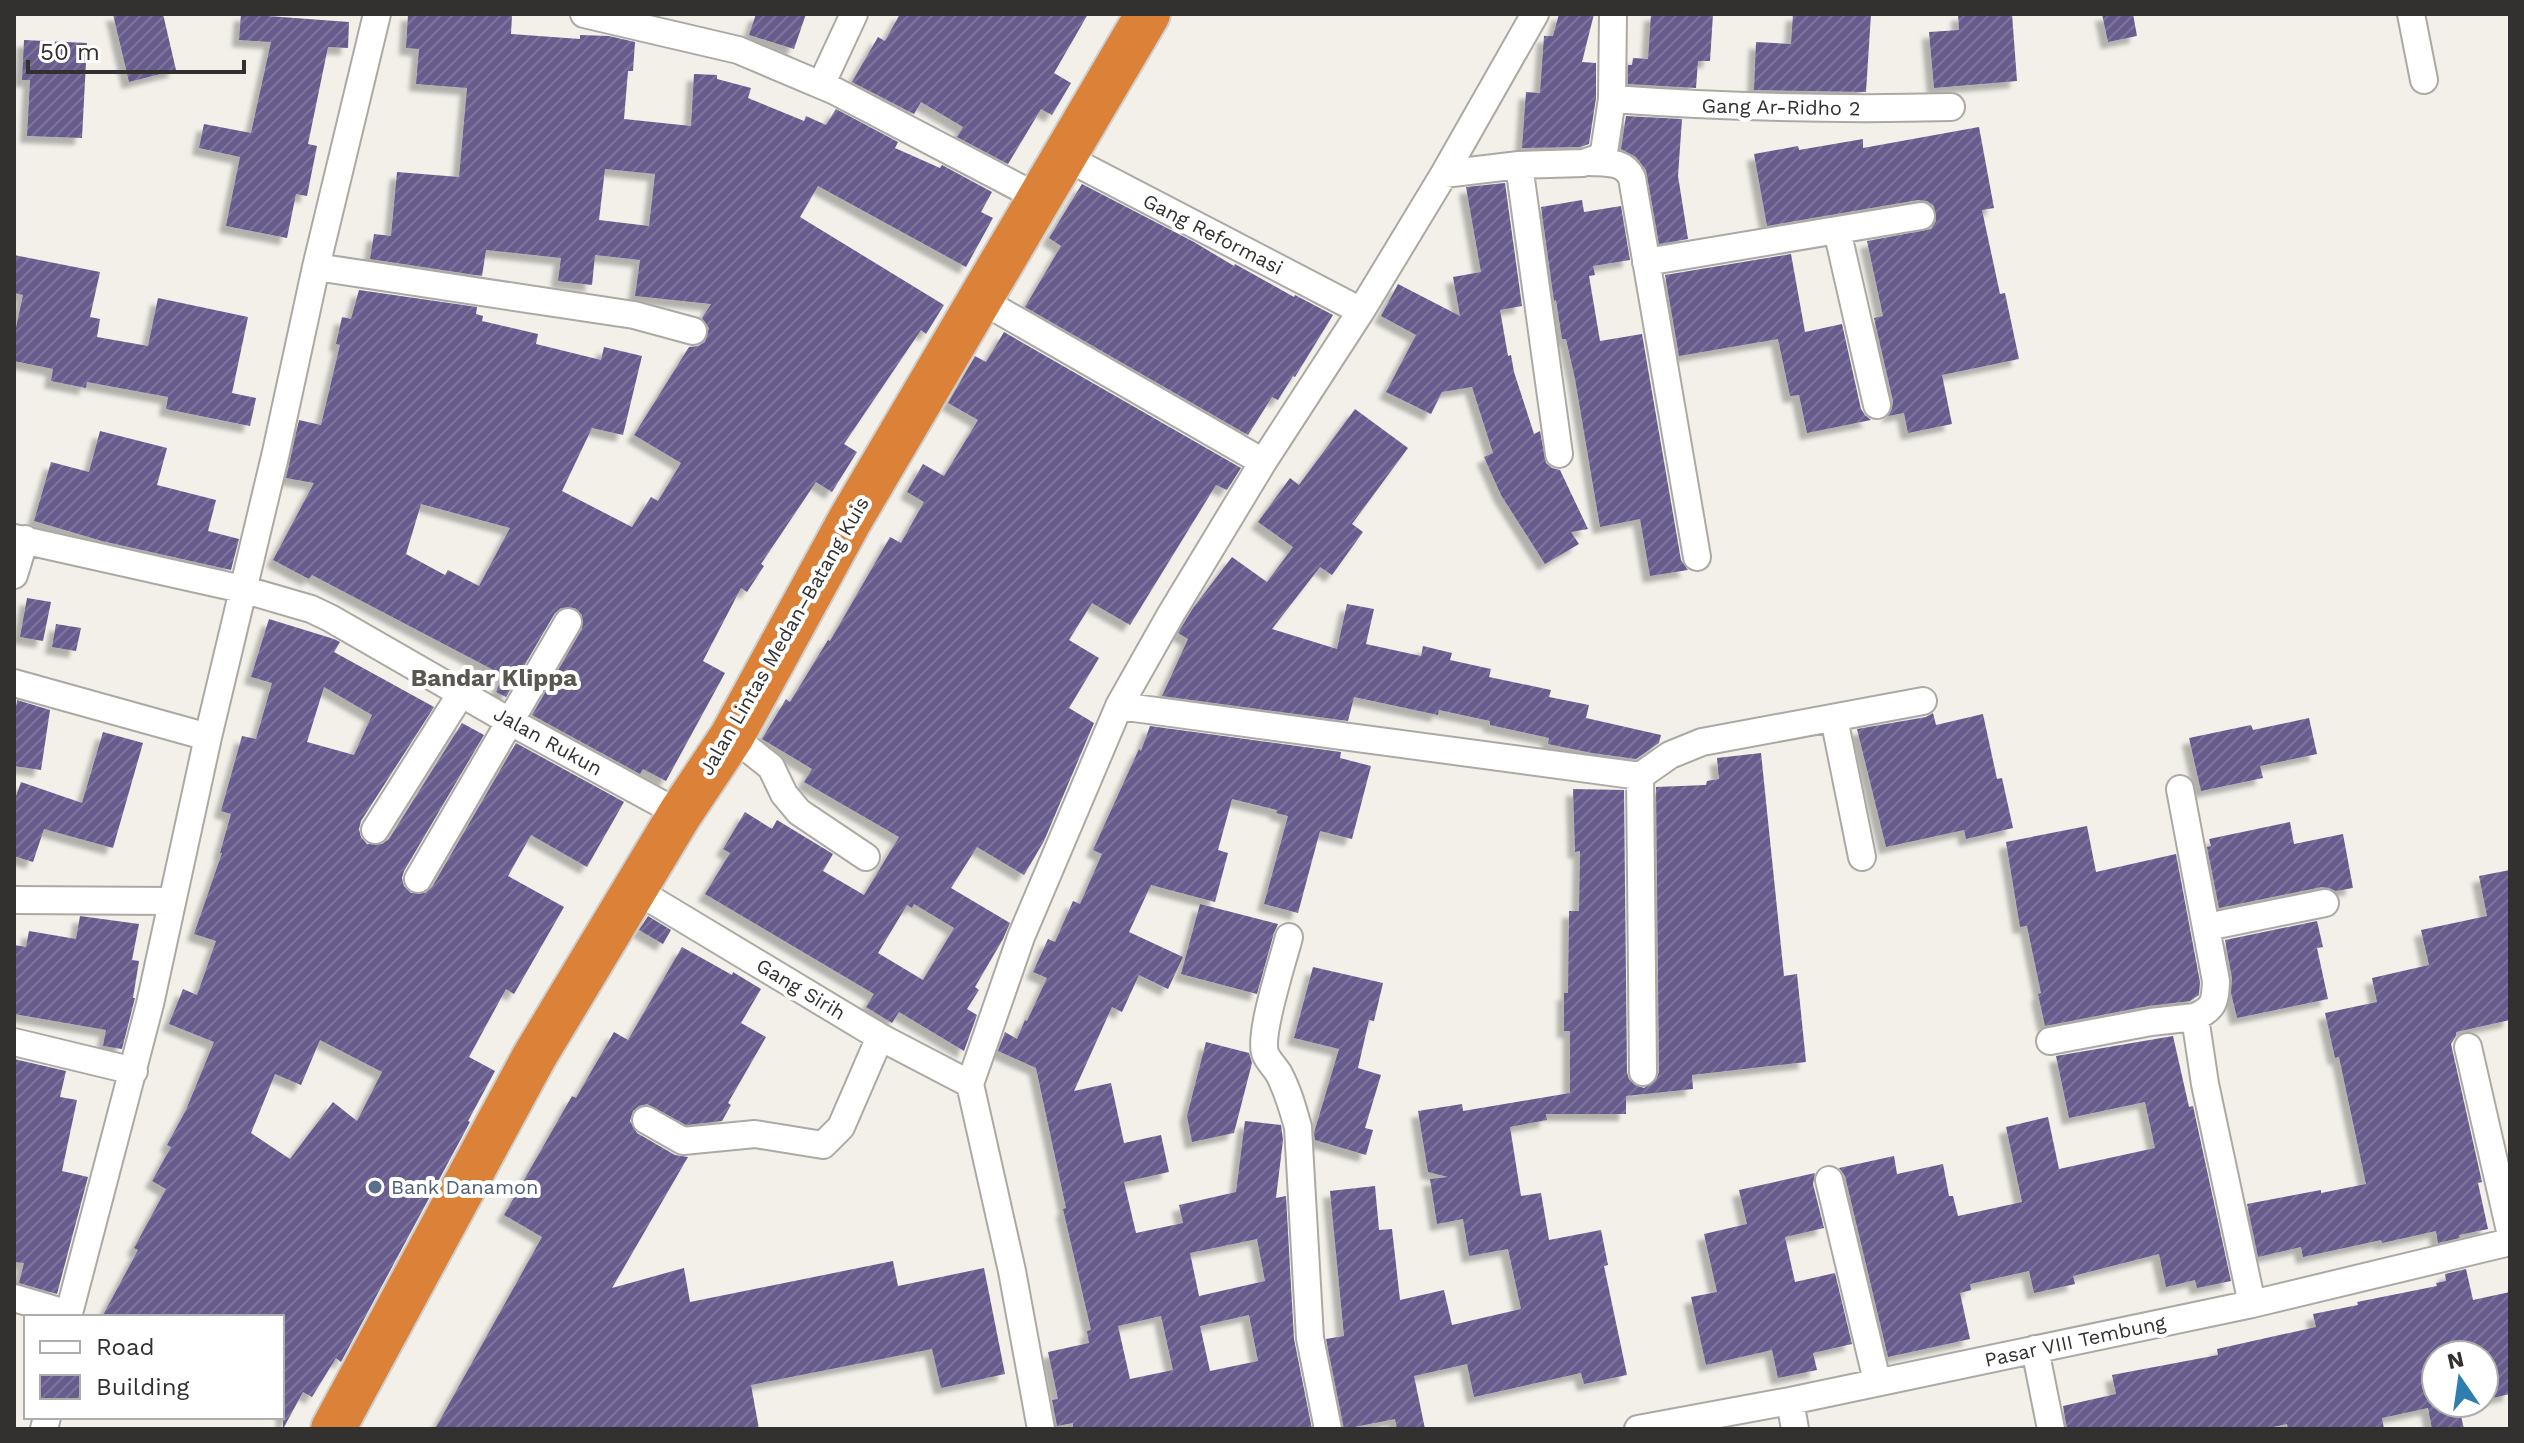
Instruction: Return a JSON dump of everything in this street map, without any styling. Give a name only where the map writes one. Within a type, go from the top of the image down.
[{"type":"highway","name":"Jalan Lintas Medan–Batang Kuis","points":[[333,1429],[534,1057],[680,814],[732,736],[850,520],[1148,14]]},
{"type":"street","points":[[69,1315],[134,1071],[316,267],[377,14]]},
{"type":"street","points":[[584,14],[738,50],[821,85],[1041,199]]},
{"type":"street","points":[[821,85],[854,14]]},
{"type":"street","points":[[1041,1429],[1012,1271],[970,1084],[1021,937],[1119,706],[1263,462],[1361,311],[1444,174],[1535,14]]},
{"type":"street","points":[[1590,162],[1604,152],[1612,99],[1613,14]]},
{"type":"street","points":[[2411,14],[2424,80]]},
{"type":"street","name":"Gang Ar-Ridho 2","points":[[1612,99],[1843,110],[1951,107]]},
{"type":"street","name":"Gang Reformasi","points":[[1065,157],[1361,311]]},
{"type":"street","points":[[1444,174],[1519,165],[1590,162],[1618,164],[1628,169],[1697,557]]},
{"type":"street","points":[[1519,165],[1559,454]]},
{"type":"street","points":[[1646,262],[1921,216]]},
{"type":"street","points":[[1837,230],[1877,405]]},
{"type":"street","points":[[316,267],[634,315],[693,331]]},
{"type":"street","points":[[981,300],[1263,462]]},
{"type":"street","points":[[14,575],[20,538]]},
{"type":"street","name":"Jalan Rukun","points":[[20,538],[242,589],[311,609],[680,814]]},
{"type":"street","points":[[418,879],[568,622]]},
{"type":"street","points":[[14,683],[208,737]]},
{"type":"street","points":[[375,830],[462,692]]},
{"type":"street","points":[[1119,706],[1640,776],[1670,755],[1702,742],[1923,701]]},
{"type":"street","points":[[1834,718],[1862,857]]},
{"type":"street","points":[[732,736],[771,767],[784,794],[799,812],[866,857]]},
{"type":"street","points":[[1640,776],[1643,1072]]},
{"type":"street","points":[[2050,1041],[2195,1017],[2206,1012],[2215,1000],[2216,981],[2180,789]]},
{"type":"street","name":"Gang Sirih","points":[[634,889],[880,1037],[970,1084]]},
{"type":"street","points":[[14,900],[171,901]]},
{"type":"street","points":[[2207,927],[2325,903]]},
{"type":"street","points":[[1289,937],[1264,1044],[1265,1053],[1291,1102],[1298,1127],[1310,1338],[1328,1429]]},
{"type":"street","points":[[2195,1017],[2205,1084],[2252,1304]]},
{"type":"street","points":[[646,1120],[683,1141],[755,1134],[823,1145],[841,1127],[880,1037]]},
{"type":"street","points":[[14,1042],[134,1071]]},
{"type":"street","points":[[2468,1047],[2510,1231]]},
{"type":"street","points":[[1829,1180],[1877,1381]]},
{"type":"street","name":"Pasar VIII Tembung","points":[[1638,1429],[1790,1401],[2252,1304],[2510,1242]]},
{"type":"street","points":[[14,1298],[66,1315]]},
{"type":"street","points":[[2035,1349],[2051,1429]]},
{"type":"street","points":[[1790,1401],[1795,1429]]},
{"type":"building","points":[[113,14],[163,14],[176,70],[129,82]]},
{"type":"building","points":[[241,14],[349,22],[348,48],[328,47],[308,144],[317,146],[307,196],[296,194],[287,238],[226,226],[240,157],[199,148],[204,124],[251,133],[271,42],[239,40]]},
{"type":"building","points":[[408,14],[512,15],[511,34],[580,39],[580,35],[609,36],[635,42],[633,71],[628,71],[624,119],[691,126],[694,74],[717,75],[717,79],[751,88],[748,98],[804,121],[806,116],[826,125],[836,109],[898,142],[895,148],[940,168],[942,165],[992,192],[981,212],[993,218],[966,267],[818,186],[800,217],[944,305],[926,334],[921,330],[844,444],[857,452],[832,492],[816,482],[761,564],[764,566],[747,592],[741,588],[703,661],[725,673],[666,781],[643,769],[640,774],[532,715],[582,629],[582,615],[575,608],[561,608],[555,613],[506,697],[496,692],[503,675],[312,575],[309,579],[273,560],[314,483],[286,478],[299,420],[321,425],[340,345],[336,344],[342,317],[351,319],[359,290],[477,307],[476,314],[483,316],[482,321],[538,334],[536,344],[601,360],[604,347],[642,356],[623,435],[592,428],[562,491],[632,527],[651,497],[658,501],[681,463],[634,435],[689,347],[705,342],[709,328],[702,318],[711,304],[635,296],[640,260],[595,255],[592,285],[558,281],[561,258],[486,250],[482,276],[370,259],[374,234],[391,236],[397,172],[459,177],[467,88],[416,84],[419,49],[406,48]],"holes":[[[605,169],[655,174],[649,226],[599,220]],[[421,504],[510,528],[479,586],[448,570],[445,575],[406,554]]]},
{"type":"building","points":[[756,14],[806,14],[794,49],[749,35]]},
{"type":"building","points":[[900,14],[1088,14],[1054,73],[1071,83],[1052,115],[1041,109],[1008,164],[957,137],[963,127],[921,102],[914,114],[852,82],[878,37],[885,41]]},
{"type":"building","points":[[1559,14],[1594,14],[1582,62],[1596,63],[1596,98],[1589,144],[1580,147],[1522,148],[1526,92],[1540,93],[1544,36],[1553,36]]},
{"type":"building","points":[[1651,14],[1713,14],[1710,61],[1698,61],[1696,88],[1628,84],[1628,65],[1632,65],[1633,58],[1648,59]]},
{"type":"building","points":[[1793,14],[1871,14],[1866,92],[1754,90],[1756,42],[1791,44]]},
{"type":"building","points":[[1958,14],[2012,14],[2017,81],[1934,88],[1929,32],[1959,30]]},
{"type":"building","points":[[2102,14],[2133,14],[2137,36],[2108,42]]},
{"type":"building","points":[[24,40],[87,43],[82,138],[27,136],[30,80],[22,80]]},
{"type":"building","points":[[1626,116],[1682,119],[1678,176],[1688,239],[1659,244],[1646,170],[1636,157],[1621,149]]},
{"type":"building","points":[[1979,127],[1994,208],[1982,210],[2000,294],[2005,293],[2019,359],[1942,375],[1952,424],[1908,433],[1904,413],[1888,416],[1893,401],[1874,318],[1883,316],[1867,241],[1931,229],[1936,221],[1934,206],[1918,200],[1767,226],[1754,154],[1863,139],[1863,148]]},
{"type":"building","points":[[1505,183],[1522,306],[1500,310],[1508,356],[1511,355],[1534,434],[1540,431],[1546,463],[1560,470],[1588,529],[1571,532],[1579,544],[1545,564],[1501,495],[1484,457],[1493,453],[1472,387],[1442,392],[1431,414],[1386,392],[1416,335],[1381,316],[1398,284],[1460,316],[1453,277],[1481,272],[1466,187]]},
{"type":"building","points":[[1082,184],[1333,315],[1295,377],[1278,400],[1272,397],[1248,435],[1025,307],[1061,246],[1049,238]]},
{"type":"building","points":[[1582,200],[1584,212],[1621,206],[1630,260],[1593,266],[1595,275],[1589,276],[1600,341],[1642,334],[1681,560],[1688,570],[1650,576],[1640,519],[1600,527],[1575,379],[1554,301],[1541,207]]},
{"type":"building","points":[[1791,254],[1805,332],[1842,324],[1861,409],[1871,420],[1807,433],[1799,395],[1790,396],[1778,339],[1679,356],[1665,275]]},
{"type":"building","points":[[14,255],[100,272],[90,317],[100,319],[97,337],[148,346],[158,298],[248,317],[232,393],[256,398],[250,426],[166,409],[168,397],[87,382],[86,388],[51,381],[53,369],[14,361],[14,337],[23,295],[14,293]]},
{"type":"building","points":[[1004,332],[1241,468],[1227,490],[1216,485],[1130,625],[1092,603],[1069,640],[1099,658],[1069,708],[1094,723],[1044,841],[1024,875],[977,847],[951,888],[1010,923],[975,987],[979,990],[967,1009],[977,1015],[964,1051],[899,1012],[892,1023],[866,1007],[874,994],[705,894],[730,853],[723,849],[745,812],[772,829],[777,820],[833,854],[823,871],[864,895],[899,837],[804,782],[812,769],[762,739],[786,699],[790,702],[830,641],[890,537],[901,543],[924,502],[907,492],[923,464],[944,476],[978,420],[948,403],[975,356],[986,362]],"holes":[[[914,904],[954,928],[923,980],[878,953],[907,905],[912,908]]]},
{"type":"building","points":[[1355,409],[1408,448],[1352,524],[1363,532],[1332,575],[1320,567],[1272,629],[1337,649],[1347,604],[1374,609],[1366,644],[1421,656],[1423,646],[1452,653],[1450,660],[1491,669],[1489,677],[1551,690],[1549,697],[1589,705],[1586,718],[1661,735],[1659,743],[1636,759],[1548,744],[1549,738],[1490,725],[1490,721],[1439,710],[1438,715],[1354,697],[1348,721],[1162,696],[1188,639],[1178,633],[1232,557],[1267,582],[1293,547],[1258,522],[1290,478],[1299,485]]},
{"type":"building","points":[[100,431],[167,448],[157,485],[216,500],[208,531],[239,539],[231,570],[102,541],[34,521],[51,462],[89,472]]},
{"type":"building","points":[[27,598],[51,602],[43,641],[20,637]]},
{"type":"building","points":[[269,619],[340,642],[334,652],[434,707],[361,821],[361,837],[367,844],[382,844],[389,839],[462,723],[484,735],[404,871],[404,886],[411,893],[425,893],[432,887],[516,743],[624,802],[587,867],[531,835],[508,876],[564,907],[514,994],[506,989],[469,1057],[495,1071],[341,1362],[336,1358],[312,1397],[303,1392],[283,1429],[284,1315],[103,1315],[166,1189],[152,1181],[171,1147],[167,1145],[186,1110],[214,1042],[169,1024],[183,989],[197,995],[216,941],[194,934],[222,853],[231,814],[221,811],[242,736],[256,739],[272,683],[251,677]],"holes":[[[324,687],[372,715],[354,755],[307,742]],[[320,1040],[382,1072],[357,1121],[333,1102],[290,1159],[251,1133],[275,1074],[301,1085]]]},
{"type":"building","points":[[56,624],[81,628],[76,651],[52,647]]},
{"type":"building","points":[[17,700],[50,710],[41,770],[14,766]]},
{"type":"building","points":[[1933,713],[1936,725],[1983,714],[1997,779],[2002,778],[2013,828],[1966,839],[1964,830],[1886,847],[1857,729],[1926,717]]},
{"type":"building","points":[[2309,718],[2317,754],[2260,766],[2263,778],[2201,791],[2189,738],[2251,725],[2253,730]]},
{"type":"building","points":[[1150,726],[1341,752],[1340,758],[1371,766],[1352,839],[1320,831],[1298,913],[1264,904],[1288,816],[1276,813],[1277,810],[1232,799],[1218,850],[1228,853],[1215,902],[1151,885],[1129,932],[1183,957],[1168,989],[1139,975],[1122,1012],[1112,1007],[1074,1091],[1111,1083],[1124,1143],[1161,1135],[1169,1172],[1124,1182],[1136,1233],[1183,1223],[1179,1205],[1236,1192],[1245,1121],[1281,1125],[1283,1140],[1276,1198],[1286,1196],[1294,1339],[1312,1429],[1073,1429],[1073,1423],[1057,1426],[1052,1400],[1058,1399],[1048,1352],[1089,1343],[1087,1331],[1091,1330],[1063,1209],[1066,1208],[1036,1068],[998,1051],[1005,1032],[1017,1039],[1027,1021],[1047,978],[1033,972],[1048,939],[1055,942],[1073,901],[1080,904],[1102,854],[1093,850],[1139,749],[1141,751]],"holes":[[[1257,1239],[1265,1281],[1199,1296],[1190,1253]],[[1249,1315],[1258,1361],[1210,1371],[1200,1326]],[[1161,1316],[1173,1370],[1130,1379],[1118,1326]]]},
{"type":"building","points":[[103,732],[143,743],[113,848],[44,829],[33,862],[14,856],[14,802],[21,782],[82,803]]},
{"type":"building","points":[[1761,753],[1784,976],[1797,974],[1806,1062],[1692,1075],[1693,1089],[1626,1096],[1626,1114],[1546,1114],[1547,1120],[1510,1127],[1521,1196],[1541,1193],[1549,1240],[1601,1230],[1608,1265],[1604,1266],[1627,1375],[1584,1384],[1581,1373],[1474,1397],[1467,1364],[1414,1376],[1425,1429],[1397,1429],[1395,1419],[1344,1429],[1326,1339],[1344,1336],[1330,1191],[1375,1186],[1379,1230],[1392,1229],[1400,1300],[1444,1290],[1452,1325],[1521,1309],[1508,1249],[1469,1256],[1463,1219],[1437,1224],[1430,1179],[1448,1177],[1428,1172],[1418,1111],[1462,1104],[1463,1111],[1570,1093],[1570,1031],[1564,1031],[1564,993],[1568,993],[1569,911],[1579,911],[1580,851],[1575,852],[1573,789],[1624,790],[1627,1072],[1635,1085],[1644,1088],[1656,1080],[1659,1072],[1656,787],[1706,785],[1707,781],[1719,779],[1717,758]]},
{"type":"building","points":[[2290,822],[2294,844],[2343,834],[2353,888],[2336,891],[2322,887],[2219,908],[2207,847],[2211,846],[2209,839]]},
{"type":"building","points":[[2087,826],[2096,872],[2176,854],[2200,982],[2199,995],[2190,1001],[2045,1026],[2027,926],[2020,927],[2006,842]]},
{"type":"building","points":[[2510,870],[2510,1020],[2456,1032],[2451,1044],[2482,1182],[2478,1183],[2488,1229],[2438,1243],[2436,1231],[2303,1257],[2301,1247],[2258,1257],[2247,1204],[2366,1184],[2339,1057],[2335,1058],[2325,1013],[2377,1002],[2372,978],[2429,965],[2421,930],[2487,916],[2479,876]]},
{"type":"building","points":[[1200,904],[1278,924],[1257,994],[1181,974]]},
{"type":"building","points":[[80,916],[139,924],[132,960],[139,961],[135,998],[122,1049],[103,1046],[106,1030],[14,1014],[14,945],[26,947],[29,931],[76,939]]},
{"type":"building","points":[[648,916],[671,930],[663,944],[639,930]]},
{"type":"building","points":[[2317,921],[2323,947],[2317,948],[2328,999],[2237,1018],[2225,940]]},
{"type":"building","points":[[682,947],[761,989],[741,1023],[766,1037],[728,1103],[731,1105],[722,1121],[686,1125],[647,1104],[633,1111],[630,1121],[637,1133],[675,1155],[688,1157],[612,1288],[684,1268],[690,1302],[893,1261],[898,1286],[984,1268],[1005,1374],[941,1388],[932,1349],[751,1385],[759,1429],[435,1429],[542,1237],[504,1215],[572,1096],[576,1098],[614,1032],[628,1040]]},
{"type":"building","points":[[1313,967],[1383,983],[1374,1021],[1369,1020],[1358,1068],[1381,1075],[1365,1128],[1373,1130],[1366,1155],[1315,1140],[1314,1133],[1339,1049],[1294,1038]]},
{"type":"building","points":[[2173,1036],[2189,1107],[2193,1106],[2231,1281],[2197,1288],[2195,1280],[2166,1287],[2159,1254],[2073,1276],[2075,1284],[2034,1293],[2029,1271],[1970,1284],[1971,1290],[1960,1293],[1970,1339],[1888,1357],[1845,1176],[1839,1168],[1894,1156],[1897,1174],[1943,1164],[1949,1196],[1953,1196],[1958,1216],[2022,1202],[2006,1127],[2048,1117],[2059,1169],[2155,1148],[2145,1102],[2069,1118],[2056,1056]]},
{"type":"building","points":[[1206,1042],[1249,1053],[1252,1063],[1234,1133],[1192,1142],[1187,1116]]},
{"type":"building","points":[[14,1059],[66,1071],[60,1097],[77,1100],[62,1171],[88,1177],[57,1294],[19,1283],[24,1263],[14,1262]]},
{"type":"building","points":[[1815,1173],[1813,1184],[1824,1228],[1785,1237],[1795,1282],[1835,1273],[1852,1344],[1813,1353],[1817,1370],[1778,1378],[1772,1350],[1706,1365],[1691,1297],[1717,1292],[1704,1234],[1747,1224],[1739,1190]]},
{"type":"building","points":[[2466,1269],[2473,1300],[2510,1292],[2510,1394],[2500,1396],[2500,1339],[2420,1339],[2420,1410],[2382,1418],[2384,1429],[2288,1429],[2287,1424],[2264,1429],[2067,1429],[2063,1406],[2116,1394],[2112,1375],[2218,1355],[2217,1349],[2316,1327],[2313,1314],[2437,1286],[2436,1283],[2446,1281],[2445,1274]]},
{"type":"building","points":[[2430,1419],[2462,1419],[2464,1429],[2432,1429]]},
{"type":"place","name":"Bank Danamon","points":[[375,1187]]},
{"type":"district","name":"Bandar Klippa","points":[[494,678]]}]
